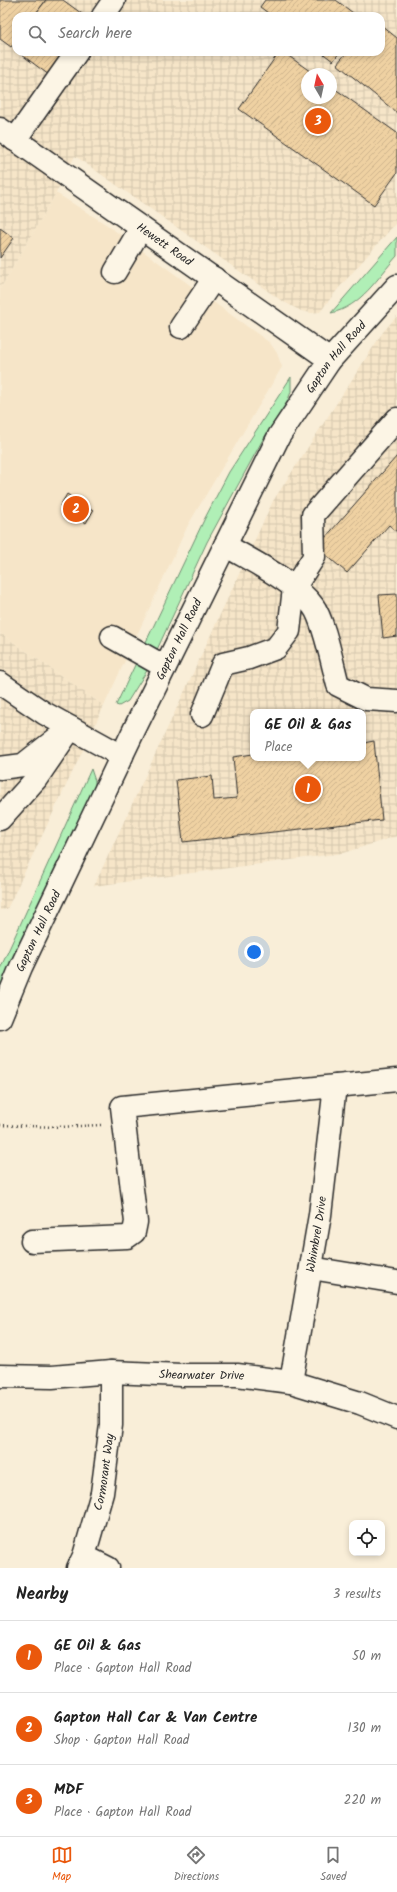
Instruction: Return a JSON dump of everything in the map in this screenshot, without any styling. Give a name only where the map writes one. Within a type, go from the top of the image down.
[{"type":"street","points":[[105,12],[114,0]]},
{"type":"street","points":[[8,134],[74,56]]},
{"type":"street","name":"Hewett Road","points":[[8,134],[330,360]]},
{"type":"street","points":[[115,272],[141,228]]},
{"type":"street","points":[[181,328],[214,278]]},
{"type":"street","name":"Gapton Hall Road","points":[[0,1018],[21,967],[122,756],[279,436],[330,360],[397,286]]},
{"type":"street","points":[[202,715],[223,664],[249,658],[276,648],[289,631],[294,588],[314,557],[313,516],[397,419]]},
{"type":"street","points":[[225,546],[294,588],[314,607],[322,628],[338,685],[366,699],[397,701]]},
{"type":"street","points":[[112,637],[165,668]]},
{"type":"street","points":[[0,683],[44,713],[122,756]]},
{"type":"street","points":[[0,768],[23,765],[72,728]]},
{"type":"street","points":[[0,819],[36,779],[72,728]]},
{"type":"street","points":[[32,1241],[127,1237],[134,1232],[136,1222],[122,1107],[397,1080]]},
{"type":"street","name":"Whimbrel Drive","points":[[291,1382],[320,1215],[335,1086]]},
{"type":"street","points":[[311,1268],[397,1282]]},
{"type":"street","name":"Shearwater Drive","points":[[0,1376],[52,1377],[111,1372],[181,1375],[237,1375],[291,1382],[360,1403],[397,1418]]},
{"type":"street","name":"Cormorant Way","points":[[81,1562],[102,1493],[111,1425],[111,1372]]},
{"type":"street","points":[[81,1562],[108,1568]]},
{"type":"path","points":[[0,1125],[58,1127],[102,1125],[101,1110],[122,1107]]},
{"type":"shaded area","points":[[0,0],[397,0],[397,222],[338,289],[320,312],[311,313],[301,311],[282,301],[75,156],[56,193],[0,289]]},
{"type":"shaded area","points":[[56,193],[107,225],[270,343],[277,353],[282,367],[188,525],[104,706],[0,633],[0,289]]},
{"type":"shaded area","points":[[397,316],[397,836],[343,853],[94,886],[273,501],[383,332]]},
{"type":"shaded area","points":[[0,633],[104,706],[7,909],[0,910]]},
{"type":"green space","points":[[397,237],[397,256],[376,282],[351,305],[342,310],[331,313]]},
{"type":"green space","points":[[291,377],[291,392],[287,402],[262,441],[207,542],[148,669],[128,701],[119,706],[116,705],[204,520],[229,472]]},
{"type":"green space","points":[[91,769],[95,786],[0,996],[0,969]]},
{"type":"building","points":[[0,0],[46,0],[37,12],[12,12],[11,47],[0,39]]},
{"type":"building","points":[[46,0],[63,0],[80,12],[37,12]]},
{"type":"building","points":[[265,0],[336,0],[352,12],[267,12],[260,7]]},
{"type":"building","points":[[385,28],[397,38],[397,113],[337,64],[344,56],[385,56]]},
{"type":"building","points":[[23,56],[63,56],[49,75]]},
{"type":"building","points":[[276,56],[289,56],[306,68],[301,68],[301,104],[337,104],[337,90],[397,133],[397,173],[374,205],[239,109]]},
{"type":"building","points":[[326,56],[337,56],[333,61]]},
{"type":"building","points":[[0,228],[14,238],[0,258]]},
{"type":"building","points":[[397,456],[397,532],[389,525],[347,573],[317,547]]},
{"type":"building","points":[[67,494],[93,511],[86,523],[60,506]]},
{"type":"building","points":[[397,594],[397,636],[383,638],[379,595]]},
{"type":"building","points":[[374,741],[382,820],[183,842],[176,780],[212,776],[214,800],[237,798],[233,757],[250,754],[250,761],[366,761],[366,742]]},
{"type":"place","name":"MDF","points":[[318,121]]},
{"type":"place","name":"Gapton Hall Car & Van Centre","points":[[76,509]]},
{"type":"place","name":"GE Oil & Gas","points":[[308,789]]}]
